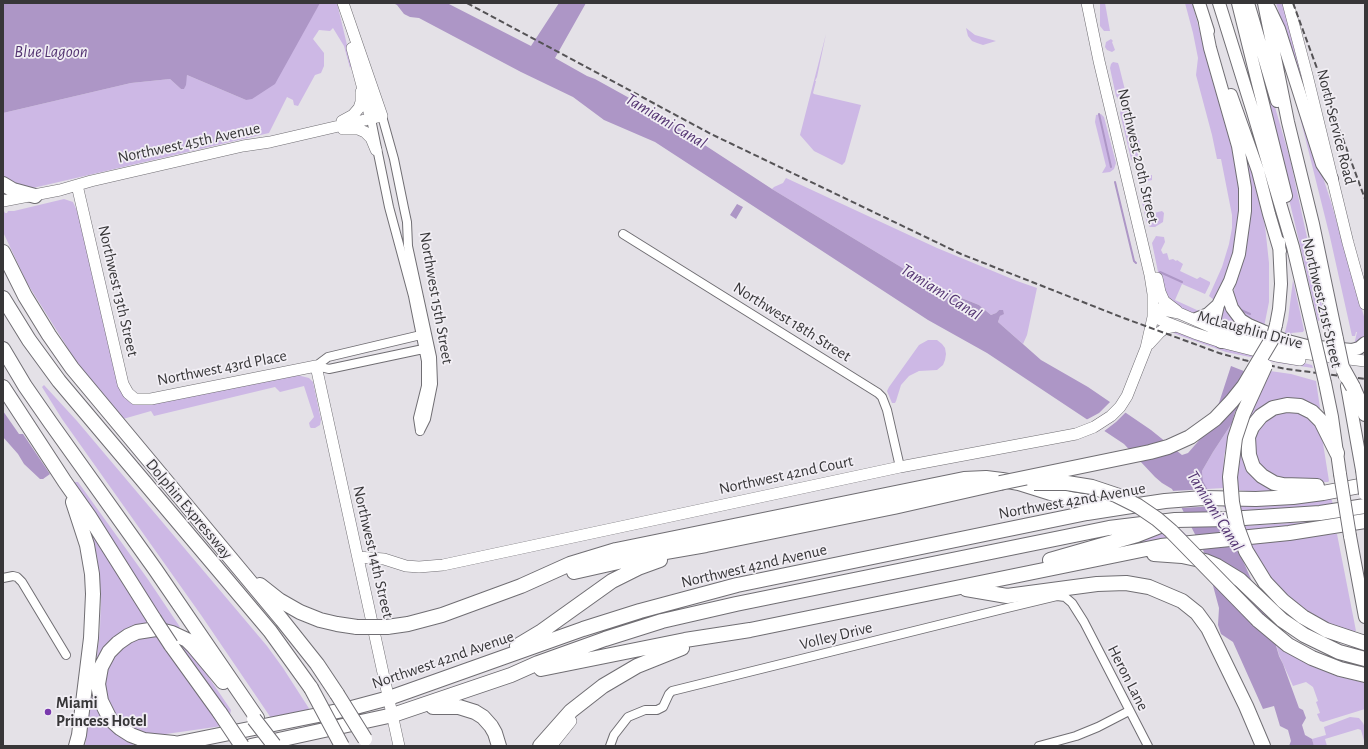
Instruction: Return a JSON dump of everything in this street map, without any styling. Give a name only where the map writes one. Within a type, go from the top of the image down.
[{"type":"highway","points":[[3,184],[13,190],[35,196]]},
{"type":"highway","points":[[3,252],[25,296],[49,335],[72,368],[234,560],[300,643],[337,694],[369,746]]},
{"type":"highway","name":"Dolphin Expressway","points":[[3,298],[28,340],[59,381],[270,631],[310,688],[342,746]]},
{"type":"highway","points":[[521,586],[589,568],[654,554],[706,545],[945,496],[1168,447],[1190,437],[1215,419],[1244,386],[1272,339]]},
{"type":"highway","points":[[1272,339],[1267,363],[1246,407],[1235,438],[1230,477],[1232,502],[1237,528],[1248,556],[1265,582],[1288,606],[1314,624],[1338,635],[1365,643]]},
{"type":"highway","points":[[3,349],[46,416],[155,569],[255,719],[275,745]]},
{"type":"highway","points":[[1343,369],[1365,414]]},
{"type":"highway","points":[[3,388],[89,516],[171,645],[242,746]]},
{"type":"highway","points":[[1337,453],[1326,428],[1319,418],[1307,409],[1296,406],[1282,406],[1267,411],[1256,421],[1248,437],[1248,451],[1252,463],[1258,473],[1266,479],[1274,483],[1288,486],[1309,487],[1327,485],[1345,489]]},
{"type":"highway","points":[[234,560],[265,589],[290,606],[320,620],[357,627],[387,627],[408,624],[431,618],[521,586],[566,566],[616,550],[964,479],[986,478],[1002,480],[1019,483],[1070,500],[1126,507]]},
{"type":"highway","points":[[65,482],[84,533],[93,584],[91,638],[79,735],[76,746]]},
{"type":"highway","points":[[1000,483],[1067,483],[1097,489],[1127,500],[1148,512],[1185,544],[1258,620],[1278,637],[1302,653],[1334,667],[1365,675]]},
{"type":"highway","name":"Northwest 42nd Avenue","points":[[255,719],[199,652],[186,640],[172,633],[156,629],[141,631],[133,634],[115,646],[106,656],[103,663],[98,684],[100,697],[103,706],[113,722],[127,733],[144,740],[171,745],[348,709],[389,698],[482,664],[626,615],[718,590],[1087,513],[1165,501],[1219,498],[1280,498],[1365,485]]},
{"type":"highway","name":"Northwest 42nd Avenue","points":[[251,746],[393,715],[511,675],[538,662],[605,639],[691,614],[1102,529],[1175,520],[1229,519],[1320,513],[1365,506]]},
{"type":"highway","points":[[1008,577],[1036,564],[1137,535],[1175,520]]},
{"type":"highway","points":[[511,675],[665,644],[750,630],[1161,546],[1301,531],[1365,521]]},
{"type":"highway","points":[[482,664],[530,639],[597,591],[620,577],[648,564],[706,545]]},
{"type":"highway","points":[[1126,554],[1173,554],[1205,561],[1217,566],[1234,576],[1261,599],[1282,620],[1304,635],[1339,652],[1365,659]]},
{"type":"highway","points":[[958,587],[1007,596],[1096,584],[1126,583],[1149,588],[1182,602],[1197,613],[1208,628],[1246,706],[1263,746]]},
{"type":"highway","points":[[540,746],[571,711],[603,686],[637,666],[666,653],[687,646],[750,630]]},
{"type":"highway","points":[[415,708],[454,706],[472,711],[483,717],[491,726],[499,746]]},
{"type":"main road","points":[[1199,3],[1258,171],[1268,214],[1280,251]]},
{"type":"main road","name":"Northwest 21st Street","points":[[1219,3],[1298,264],[1332,417],[1350,536],[1365,617]]},
{"type":"main road","points":[[1238,3],[1295,236],[1298,264]]},
{"type":"main road","points":[[1248,3],[1271,82],[1299,167]]},
{"type":"main road","points":[[1265,3],[1280,29],[1322,164],[1332,179]]},
{"type":"main road","name":"Northwest 21st Street","points":[[1265,3],[1299,167],[1338,339],[1343,369]]},
{"type":"main road","points":[[1205,23],[1210,48],[1238,146],[1245,188],[1245,211],[1241,244],[1236,265],[1218,305],[1214,328],[1216,335],[1221,342]]},
{"type":"main road","points":[[1272,339],[1276,325],[1280,295],[1280,251],[1277,226],[1279,201]]},
{"type":"main road","points":[[1226,290],[1232,308],[1240,320],[1284,340],[1307,346],[1352,350],[1359,348],[1365,343]]},
{"type":"main road","points":[[1196,319],[1208,314],[1218,305]]},
{"type":"main road","name":"Northwest 21st Street","points":[[1350,386],[1365,494]]},
{"type":"street","name":"Northwest 15th Street","points":[[343,3],[351,46],[376,140],[376,150],[387,197],[424,334]]},
{"type":"street","name":"Northwest 15th Street","points":[[343,3],[382,116],[402,194],[407,222],[408,246],[424,334],[432,362],[433,384],[426,419],[420,431],[418,418],[427,376],[427,348]]},
{"type":"street","name":"Northwest 20th Street","points":[[1087,3],[1095,44],[1150,275],[1153,312]]},
{"type":"street","name":"North Service Road","points":[[1288,3],[1365,304]]},
{"type":"street","points":[[327,129],[353,115],[358,110],[361,102],[361,81]]},
{"type":"street","name":"Northwest 45th Avenue","points":[[3,201],[35,196],[243,146],[270,142],[382,116]]},
{"type":"street","points":[[327,129],[353,129],[363,131],[371,138],[376,150]]},
{"type":"street","name":"Northwest 13th Street","points":[[77,185],[123,384],[128,393],[135,399]]},
{"type":"street","points":[[387,197],[395,200],[402,194]]},
{"type":"street","name":"Northwest 18th Street","points":[[623,234],[878,393],[882,397],[887,410],[900,467]]},
{"type":"street","points":[[1140,235],[1149,243],[1161,296],[1168,305],[1179,313]]},
{"type":"street","name":"Northwest 42nd Court","points":[[358,557],[384,559],[414,567],[436,566],[900,467],[1076,434],[1094,428],[1111,416],[1120,406],[1130,389],[1146,348],[1153,312]]},
{"type":"street","name":"McLaughlin Drive","points":[[1153,312],[1179,313],[1196,319],[1236,338],[1258,344],[1309,354],[1365,361]]},
{"type":"street","name":"McLaughlin Drive","points":[[1153,312],[1176,326],[1221,342],[1283,357],[1365,369]]},
{"type":"street","points":[[1146,348],[1160,332],[1166,328],[1176,326]]},
{"type":"street","name":"Northwest 43rd Place","points":[[316,366],[328,357],[424,334]]},
{"type":"street","points":[[386,342],[391,346],[393,353],[389,357]]},
{"type":"street","name":"Northwest 43rd Place","points":[[135,399],[151,399],[316,366],[329,369],[427,348]]},
{"type":"street","name":"Northwest 14th Street","points":[[316,366],[393,715],[398,746]]},
{"type":"street","points":[[3,578],[14,576],[17,577],[24,585],[66,655]]},
{"type":"street","name":"Volley Drive","points":[[610,746],[614,735],[628,717],[645,710],[657,710],[663,707],[672,691],[1057,596],[1065,597],[1072,603],[1084,622]]},
{"type":"street","name":"Heron Lane","points":[[1084,622],[1148,746]]},
{"type":"street","points":[[551,746],[563,730],[587,704],[637,666]]},
{"type":"street","points":[[1039,746],[1076,736],[1098,727],[1129,711]]},
{"type":"shaded area","points":[[320,3],[337,3],[352,66],[350,68],[344,46],[333,28],[330,31],[319,30],[313,39],[324,53],[324,66],[321,73],[315,75],[298,106],[294,105],[293,100],[287,97],[269,133],[28,189],[3,177],[3,113],[131,83],[170,79],[181,89],[184,89],[187,75],[246,100]]},
{"type":"shaded area","points":[[1100,3],[1105,3],[1110,31],[1104,31],[1100,26]]},
{"type":"shaded area","points":[[1185,3],[1192,3],[1234,154],[1239,184],[1240,222],[1232,265],[1211,309],[1197,314],[1176,307],[1162,291],[1152,243],[1156,236],[1164,237],[1165,242],[1161,250],[1163,254],[1167,253],[1169,260],[1177,260],[1183,264],[1180,271],[1197,279],[1200,277],[1210,282],[1205,294],[1182,284],[1175,300],[1199,311],[1211,308],[1214,300],[1209,296],[1222,267],[1229,244],[1232,228],[1232,215],[1221,159],[1217,159],[1196,75],[1198,58]]},
{"type":"shaded area","points":[[1245,3],[1290,159],[1325,320],[1318,321],[1279,157]]},
{"type":"shaded area","points":[[1276,3],[1283,3],[1311,107],[1308,108]]},
{"type":"shaded area","points":[[966,28],[975,35],[996,41],[983,45],[972,41],[968,36]]},
{"type":"shaded area","points":[[826,34],[813,93],[861,105],[845,162],[842,165],[814,151],[800,135]]},
{"type":"shaded area","points":[[1111,39],[1115,50],[1112,52],[1107,50],[1105,47],[1106,42]]},
{"type":"shaded area","points":[[1113,62],[1118,63],[1119,66],[1127,98],[1125,101],[1118,99],[1116,96],[1110,68]]},
{"type":"shaded area","points":[[1297,105],[1331,202],[1365,320],[1364,338],[1354,345],[1357,332],[1355,336],[1352,336],[1330,237]]},
{"type":"shaded area","points":[[1126,106],[1132,124],[1135,124],[1135,128],[1133,129],[1135,140],[1139,139],[1140,149],[1137,150],[1140,162],[1138,164],[1134,163],[1131,159],[1120,113]]},
{"type":"shaded area","points":[[1101,114],[1104,117],[1116,163],[1114,169],[1110,172],[1102,173],[1106,166],[1095,122],[1096,115]]},
{"type":"shaded area","points":[[1238,133],[1252,171],[1265,226],[1269,263],[1269,302],[1264,327],[1242,316],[1233,295],[1243,257]]},
{"type":"shaded area","points":[[1141,168],[1143,176],[1152,175],[1152,180],[1143,182],[1137,180],[1136,173]]},
{"type":"shaded area","points":[[786,178],[937,248],[1037,288],[1027,335],[1023,344],[998,322],[1000,316],[1004,313],[999,310],[991,315],[979,305],[924,281],[772,189],[783,183]]},
{"type":"shaded area","points":[[1149,191],[1154,213],[1162,211],[1164,213],[1163,222],[1155,227],[1150,227],[1147,224],[1141,198],[1143,193]]},
{"type":"shaded area","points":[[64,199],[73,202],[78,213],[120,387],[128,399],[297,375],[309,378],[313,382],[321,420],[320,425],[315,428],[310,427],[309,423],[314,417],[304,386],[280,392],[275,387],[154,416],[151,411],[123,419],[79,366],[27,283],[3,232],[3,211],[7,213],[8,211],[14,211]]},
{"type":"shaded area","points":[[1293,280],[1304,330],[1303,332],[1291,333],[1293,337],[1284,336],[1288,320]]},
{"type":"shaded area","points":[[1225,306],[1262,336],[1259,341],[1246,337],[1218,324],[1220,313]]},
{"type":"shaded area","points":[[1171,329],[1312,365],[1313,368],[1279,363],[1226,352],[1171,332]]},
{"type":"shaded area","points":[[928,340],[937,340],[945,348],[946,354],[943,365],[937,370],[919,371],[909,376],[901,385],[895,403],[892,403],[887,391],[889,387],[919,345]]},
{"type":"shaded area","points":[[1270,371],[1291,374],[1316,381],[1320,408],[1316,409],[1276,403],[1244,445],[1278,491],[1237,490],[1237,471],[1242,436],[1251,412]]},
{"type":"shaded area","points":[[44,385],[77,421],[267,646],[310,710],[271,718],[201,615],[62,419],[42,387]]},
{"type":"shaded area","points":[[1286,410],[1304,414],[1318,426],[1322,437],[1328,482],[1291,482],[1276,480],[1255,459],[1255,433],[1271,415]]},
{"type":"shaded area","points":[[1232,423],[1224,456],[1223,488],[1207,489],[1203,481],[1202,471]]},
{"type":"shaded area","points":[[73,482],[78,482],[147,578],[180,627],[177,629],[164,626]]},
{"type":"shaded area","points":[[1331,498],[1333,504],[1296,508],[1241,511],[1226,510],[1223,506],[1262,504]]},
{"type":"shaded area","points":[[1306,522],[1306,526],[1245,533],[1243,526]]},
{"type":"shaded area","points":[[88,523],[152,625],[143,626],[95,674],[100,629],[101,594],[97,556]]},
{"type":"shaded area","points":[[1180,529],[1190,538],[1120,548],[1119,543],[1163,531]]},
{"type":"shaded area","points":[[1337,534],[1356,631],[1354,633],[1315,616],[1285,594],[1272,581],[1259,562],[1250,544]]},
{"type":"shaded area","points":[[159,636],[181,644],[197,660],[231,710],[229,719],[222,726],[159,735],[143,734],[114,719],[102,687],[104,670],[121,648],[137,638]]},
{"type":"shaded area","points":[[1276,644],[1322,670],[1334,675],[1365,683],[1365,709],[1323,722],[1320,721],[1317,714],[1320,713],[1316,702],[1318,701],[1313,687],[1306,682],[1293,686],[1279,655]]},
{"type":"shaded area","points":[[93,683],[105,721],[110,728],[135,740],[133,745],[85,746]]},
{"type":"shaded area","points":[[1350,717],[1359,718],[1363,723],[1365,728],[1365,744],[1361,730],[1358,729],[1325,739],[1327,746],[1314,746],[1312,739],[1326,735],[1324,727]]},
{"type":"water","name":"Blue Lagoon","points":[[3,3],[320,3],[275,84],[252,99],[246,100],[187,75],[184,89],[181,89],[170,79],[131,83],[3,113]]},
{"type":"water","name":"Tamiami Canal","points":[[393,3],[447,3],[531,46],[559,3],[586,3],[555,58],[651,110],[772,189],[924,281],[979,305],[991,315],[999,310],[1003,310],[1004,314],[1000,316],[998,322],[1041,360],[1088,387],[1151,430],[1182,455],[1188,453],[1202,437],[1217,409],[1231,366],[1264,379],[1235,412],[1232,423],[1202,471],[1203,481],[1230,531],[1268,618],[1279,656],[1299,708],[1303,710],[1306,718],[1302,725],[1305,735],[1312,739],[1314,746],[1289,746],[1291,741],[1288,730],[1280,726],[1274,706],[1263,709],[1233,642],[1221,634],[1218,625],[1219,608],[1204,552],[1172,489],[1155,477],[1124,444],[987,353],[928,320],[655,142],[604,120],[573,97],[521,72],[419,18],[410,17],[404,14],[397,5]]},
{"type":"water","points":[[737,204],[743,207],[736,219],[730,215]]},
{"type":"water","points":[[3,411],[19,434],[23,434],[50,474],[43,479],[40,479],[24,464],[18,454],[3,437]]},
{"type":"pier","points":[[1111,401],[1127,411],[1103,432],[1086,420],[1099,413]]},
{"type":"pier","points":[[1209,489],[1219,506],[1179,508],[1171,491]]},
{"type":"waterway","points":[[1099,114],[1111,167]]},
{"type":"waterway","points":[[1115,182],[1134,261],[1136,263]]},
{"type":"waterway","points":[[1160,272],[1182,282]]},
{"type":"waterway","points":[[1241,310],[1250,314]]},
{"type":"railway","points":[[467,3],[711,134],[961,254],[1121,317],[1219,353],[1286,369],[1365,379]]},
{"type":"railway","points":[[1293,3],[1365,199]]},
{"type":"place","name":"Miami Princess Hotel","points":[[48,712]]}]
